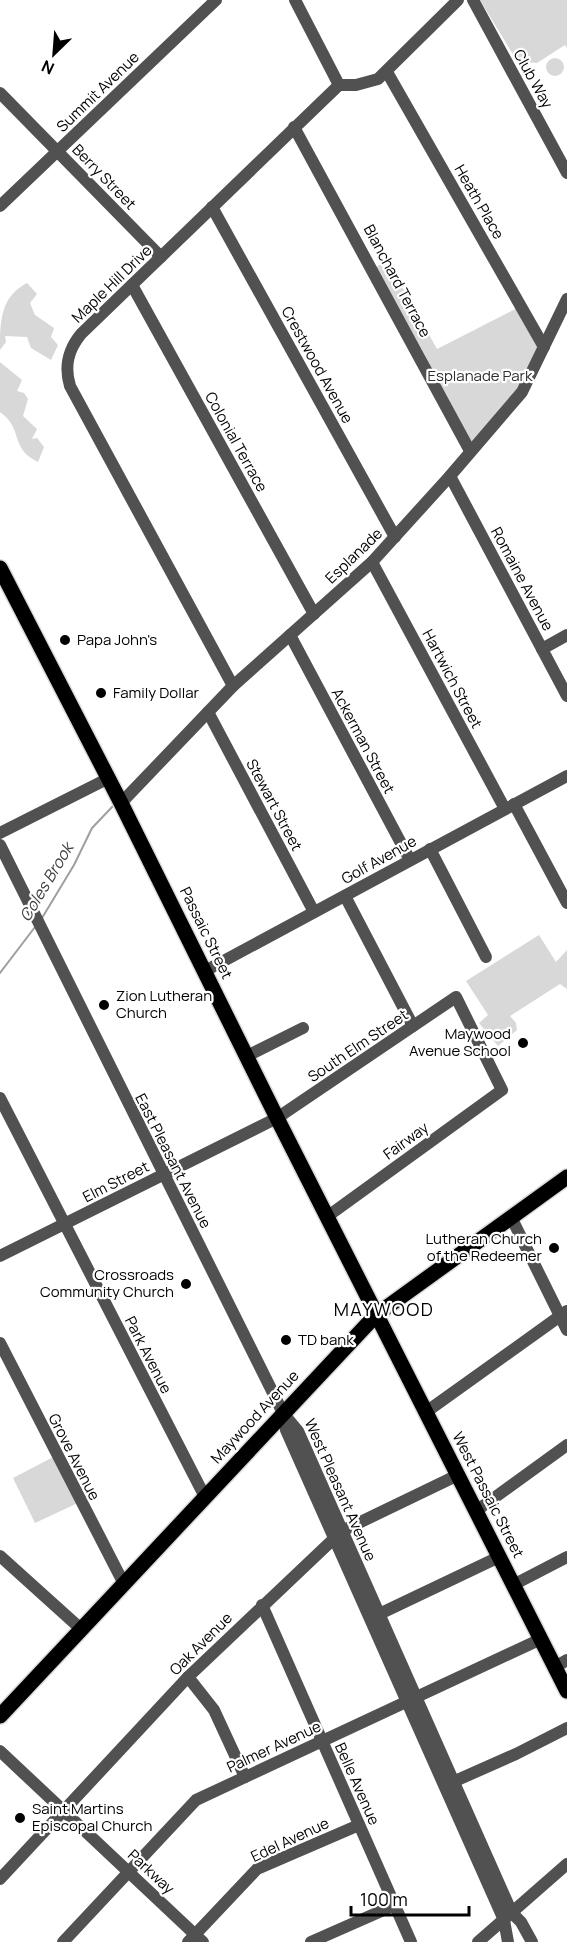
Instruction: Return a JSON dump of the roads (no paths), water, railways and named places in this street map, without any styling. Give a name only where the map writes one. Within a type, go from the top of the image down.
[{"type":"main road","name":"Passaic Street","points":[[0,568],[122,803],[376,1315]]},
{"type":"main road","name":"Maywood Avenue","points":[[0,1716],[376,1315],[567,1177]]},
{"type":"main road","name":"West Passaic Street","points":[[376,1315],[541,1639],[561,1663],[567,1691]]},
{"type":"street","name":"Summit Avenue","points":[[0,206],[216,0]]},
{"type":"street","points":[[295,0],[339,85],[378,83],[400,95]]},
{"type":"street","points":[[368,82],[387,72],[458,0]]},
{"type":"street","name":"Club Way","points":[[473,0],[567,173]]},
{"type":"street","name":"Heath Place","points":[[387,72],[544,347]]},
{"type":"street","name":"Maple Hill Drive","points":[[233,686],[68,377],[68,359],[75,341],[339,85]]},
{"type":"street","name":"Berry Street","points":[[0,93],[161,257]]},
{"type":"street","name":"Blanchard Terrace","points":[[294,127],[470,451]]},
{"type":"street","name":"Crestwood Avenue","points":[[212,207],[395,537]]},
{"type":"street","name":"Colonial Terrace","points":[[132,285],[314,614]]},
{"type":"street","name":"Esplanade","points":[[122,803],[233,686],[372,562],[450,476],[522,392],[567,299]]},
{"type":"street","name":"Romaine Avenue","points":[[450,476],[567,696]]},
{"type":"street","name":"Hartwich Street","points":[[372,562],[509,807],[567,903]]},
{"type":"street","name":"Ackerman Street","points":[[290,635],[410,860]]},
{"type":"street","points":[[542,649],[567,635]]},
{"type":"street","name":"Stewart Street","points":[[208,712],[314,912]]},
{"type":"street","name":"Golf Avenue","points":[[205,971],[567,776]]},
{"type":"street","points":[[0,833],[109,778]]},
{"type":"street","name":"East Pleasant Avenue","points":[[0,845],[283,1413]]},
{"type":"street","points":[[430,849],[486,957]]},
{"type":"street","points":[[345,896],[414,1026]]},
{"type":"street","name":"South Elm Street","points":[[277,1118],[456,997],[502,1090]]},
{"type":"street","points":[[248,1056],[303,1029]]},
{"type":"street","name":"Fairway","points":[[328,1216],[502,1090]]},
{"type":"street","name":"Park Avenue","points":[[0,1098],[205,1497]]},
{"type":"street","name":"Elm Street","points":[[0,1256],[277,1118]]},
{"type":"street","points":[[511,1217],[563,1313],[567,1330]]},
{"type":"street","points":[[426,1412],[563,1313]]},
{"type":"street","name":"Grove Avenue","points":[[0,1343],[124,1584]]},
{"type":"street","name":"West Pleasant Avenue","points":[[283,1413],[286,1430],[338,1535],[508,1916],[508,1942]]},
{"type":"street","points":[[476,1511],[567,1445]]},
{"type":"street","name":"Oak Avenue","points":[[0,1879],[188,1677],[338,1535],[458,1475]]},
{"type":"street","points":[[0,1556],[81,1629]]},
{"type":"street","points":[[374,1616],[499,1557]]},
{"type":"street","points":[[513,1585],[567,1557]]},
{"type":"street","name":"Belle Avenue","points":[[262,1605],[411,1942]]},
{"type":"street","name":"Palmer Avenue","points":[[63,1942],[196,1800],[541,1639]]},
{"type":"street","points":[[188,1677],[214,1710],[245,1777]]},
{"type":"street","points":[[448,1784],[567,1728]]},
{"type":"street","name":"Parkway","points":[[0,1750],[129,1872],[195,1940]]},
{"type":"street","name":"Edel Avenue","points":[[195,1940],[257,1869],[359,1825]]},
{"type":"street","points":[[478,1942],[567,1864]]},
{"type":"street","points":[[311,1942],[395,1905]]},
{"type":"street","name":"West Pleasant Avenue","points":[[508,1916],[521,1922],[532,1942]]},
{"type":"waterway","name":"Coles Brook","points":[[42,918],[74,865],[92,828],[114,805]]},
{"type":"waterway","name":"Coles Brook","points":[[0,973],[35,927]]},
{"type":"place","name":"Papa John's","points":[[65,640]]},
{"type":"place","name":"Family Dollar","points":[[101,693]]},
{"type":"place","name":"Zion Lutheran Church","points":[[104,1005]]},
{"type":"place","name":"Maywood Avenue School","points":[[523,1043]]},
{"type":"place","name":"Lutheran Church of the Redeemer","points":[[554,1248]]},
{"type":"place","name":"Crossroads Community Church","points":[[186,1284]]},
{"type":"place","name":"TD bank","points":[[286,1340]]},
{"type":"place","name":"Saint Martins Episcopal Church","points":[[20,1818]]},
{"type":"district","name":"MAYWOOD","points":[[384,1310]]},
{"type":"park label","name":"Esplanade Park","points":[[480,376]]}]
